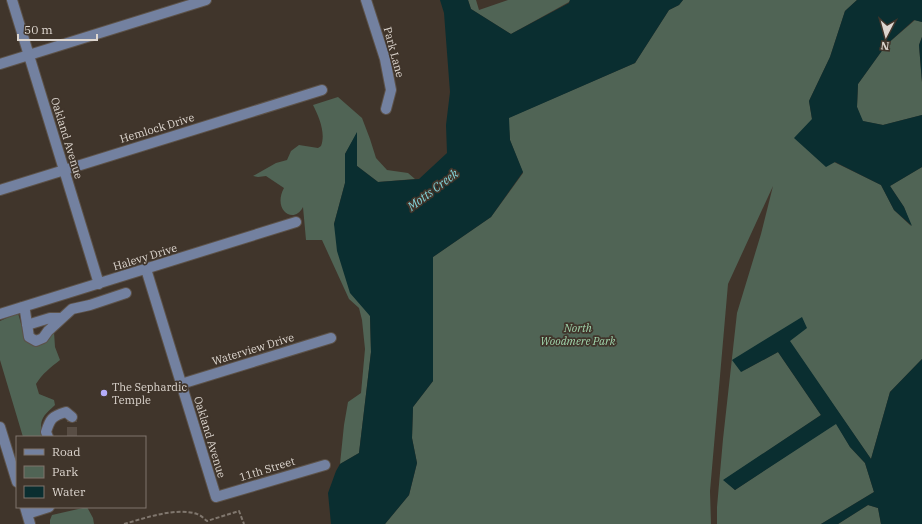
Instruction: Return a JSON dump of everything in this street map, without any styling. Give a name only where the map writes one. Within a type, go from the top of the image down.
[{"type":"street","name":"Oakland Avenue","points":[[12,0],[99,284]]},
{"type":"street","points":[[0,64],[206,0]]},
{"type":"street","name":"Park Lane","points":[[366,0],[385,59],[391,90],[386,110]]},
{"type":"street","name":"Hemlock Drive","points":[[0,190],[322,90]]},
{"type":"street","name":"Halevy Drive","points":[[0,314],[296,222]]},
{"type":"street","name":"Oakland Avenue","points":[[146,269],[216,497]]},
{"type":"street","points":[[22,307],[25,311],[28,337],[36,341],[43,338],[61,318],[72,309],[90,305],[126,293]]},
{"type":"street","points":[[65,294],[72,309]]},
{"type":"street","points":[[26,325],[50,318],[61,318]]},
{"type":"street","name":"Waterview Drive","points":[[182,384],[331,338]]},
{"type":"street","points":[[48,436],[46,432],[49,421],[56,415],[66,412],[72,418]]},
{"type":"street","points":[[0,427],[16,479]]},
{"type":"street","name":"11th Street","points":[[216,497],[324,465]]},
{"type":"street","points":[[30,524],[26,510],[41,508]]},
{"type":"path","points":[[124,524],[163,513],[185,512],[198,514],[207,521],[239,511],[244,524]]},
{"type":"green space","points":[[468,0],[476,0],[479,10],[508,0],[570,0],[569,2],[511,34],[471,9]]},
{"type":"green space","name":"North Woodmere Park","points":[[683,0],[857,0],[845,11],[830,57],[809,101],[812,119],[834,162],[881,185],[894,210],[911,226],[904,207],[890,186],[922,167],[922,359],[890,392],[871,459],[789,341],[741,372],[778,352],[821,415],[724,480],[735,490],[836,423],[850,447],[865,463],[874,492],[821,524],[717,524],[723,439],[737,313],[761,234],[773,186],[728,284],[710,491],[711,524],[385,524],[409,495],[417,463],[412,438],[413,407],[433,381],[433,257],[491,217],[523,173],[510,140],[508,118],[635,63],[669,10],[679,5]]},
{"type":"green space","points":[[915,20],[922,22],[922,37],[919,45],[922,82],[922,115],[883,125],[862,121],[857,107],[858,84],[886,45]]},
{"type":"green space","points":[[338,97],[362,118],[376,158],[387,170],[408,173],[415,179],[378,182],[357,166],[357,133],[345,154],[345,183],[334,224],[370,316],[371,352],[359,453],[340,464],[348,402],[361,393],[365,349],[362,320],[359,308],[349,299],[322,240],[306,240],[303,207],[295,215],[290,215],[282,208],[281,196],[284,188],[266,176],[253,176],[276,163],[287,160],[291,151],[299,145],[318,148],[321,146],[323,136],[322,130],[313,105]]},
{"type":"green space","points":[[18,313],[25,338],[37,345],[43,344],[54,332],[55,347],[60,360],[38,380],[36,384],[39,394],[54,400],[55,405],[47,412],[41,422],[43,436],[23,436],[0,360],[0,321]]},
{"type":"green space","points":[[868,505],[878,508],[881,524],[838,524]]},
{"type":"green space","points":[[88,508],[93,518],[94,524],[50,524],[52,515]]},
{"type":"water","name":"Motts Creek","points":[[440,0],[468,0],[471,9],[511,34],[569,3],[570,0],[683,0],[679,5],[669,10],[635,63],[509,118],[510,140],[523,172],[491,217],[433,257],[433,381],[413,407],[412,438],[417,463],[409,495],[385,524],[331,524],[328,493],[336,471],[340,464],[359,453],[371,352],[370,316],[350,293],[337,251],[334,224],[345,183],[345,154],[357,132],[357,166],[378,182],[419,179],[447,153],[446,125],[450,92],[444,13]]},
{"type":"water","points":[[857,0],[922,0],[922,22],[914,20],[886,45],[858,84],[857,107],[863,121],[883,125],[922,115],[922,167],[890,186],[904,207],[912,226],[894,210],[881,185],[835,162],[826,167],[794,138],[812,119],[809,101],[830,57],[845,11]]},
{"type":"water","points":[[922,37],[922,82],[919,45]]},
{"type":"water","points":[[802,317],[807,328],[790,341],[871,459],[890,392],[922,359],[922,524],[881,524],[878,508],[868,505],[838,524],[821,524],[874,492],[865,463],[850,447],[836,424],[735,490],[723,480],[821,415],[778,352],[741,372],[732,360]]},
{"type":"tunnel","points":[[72,417],[72,436]]},
{"type":"place","name":"The Sephardic Temple","points":[[104,393]]}]
